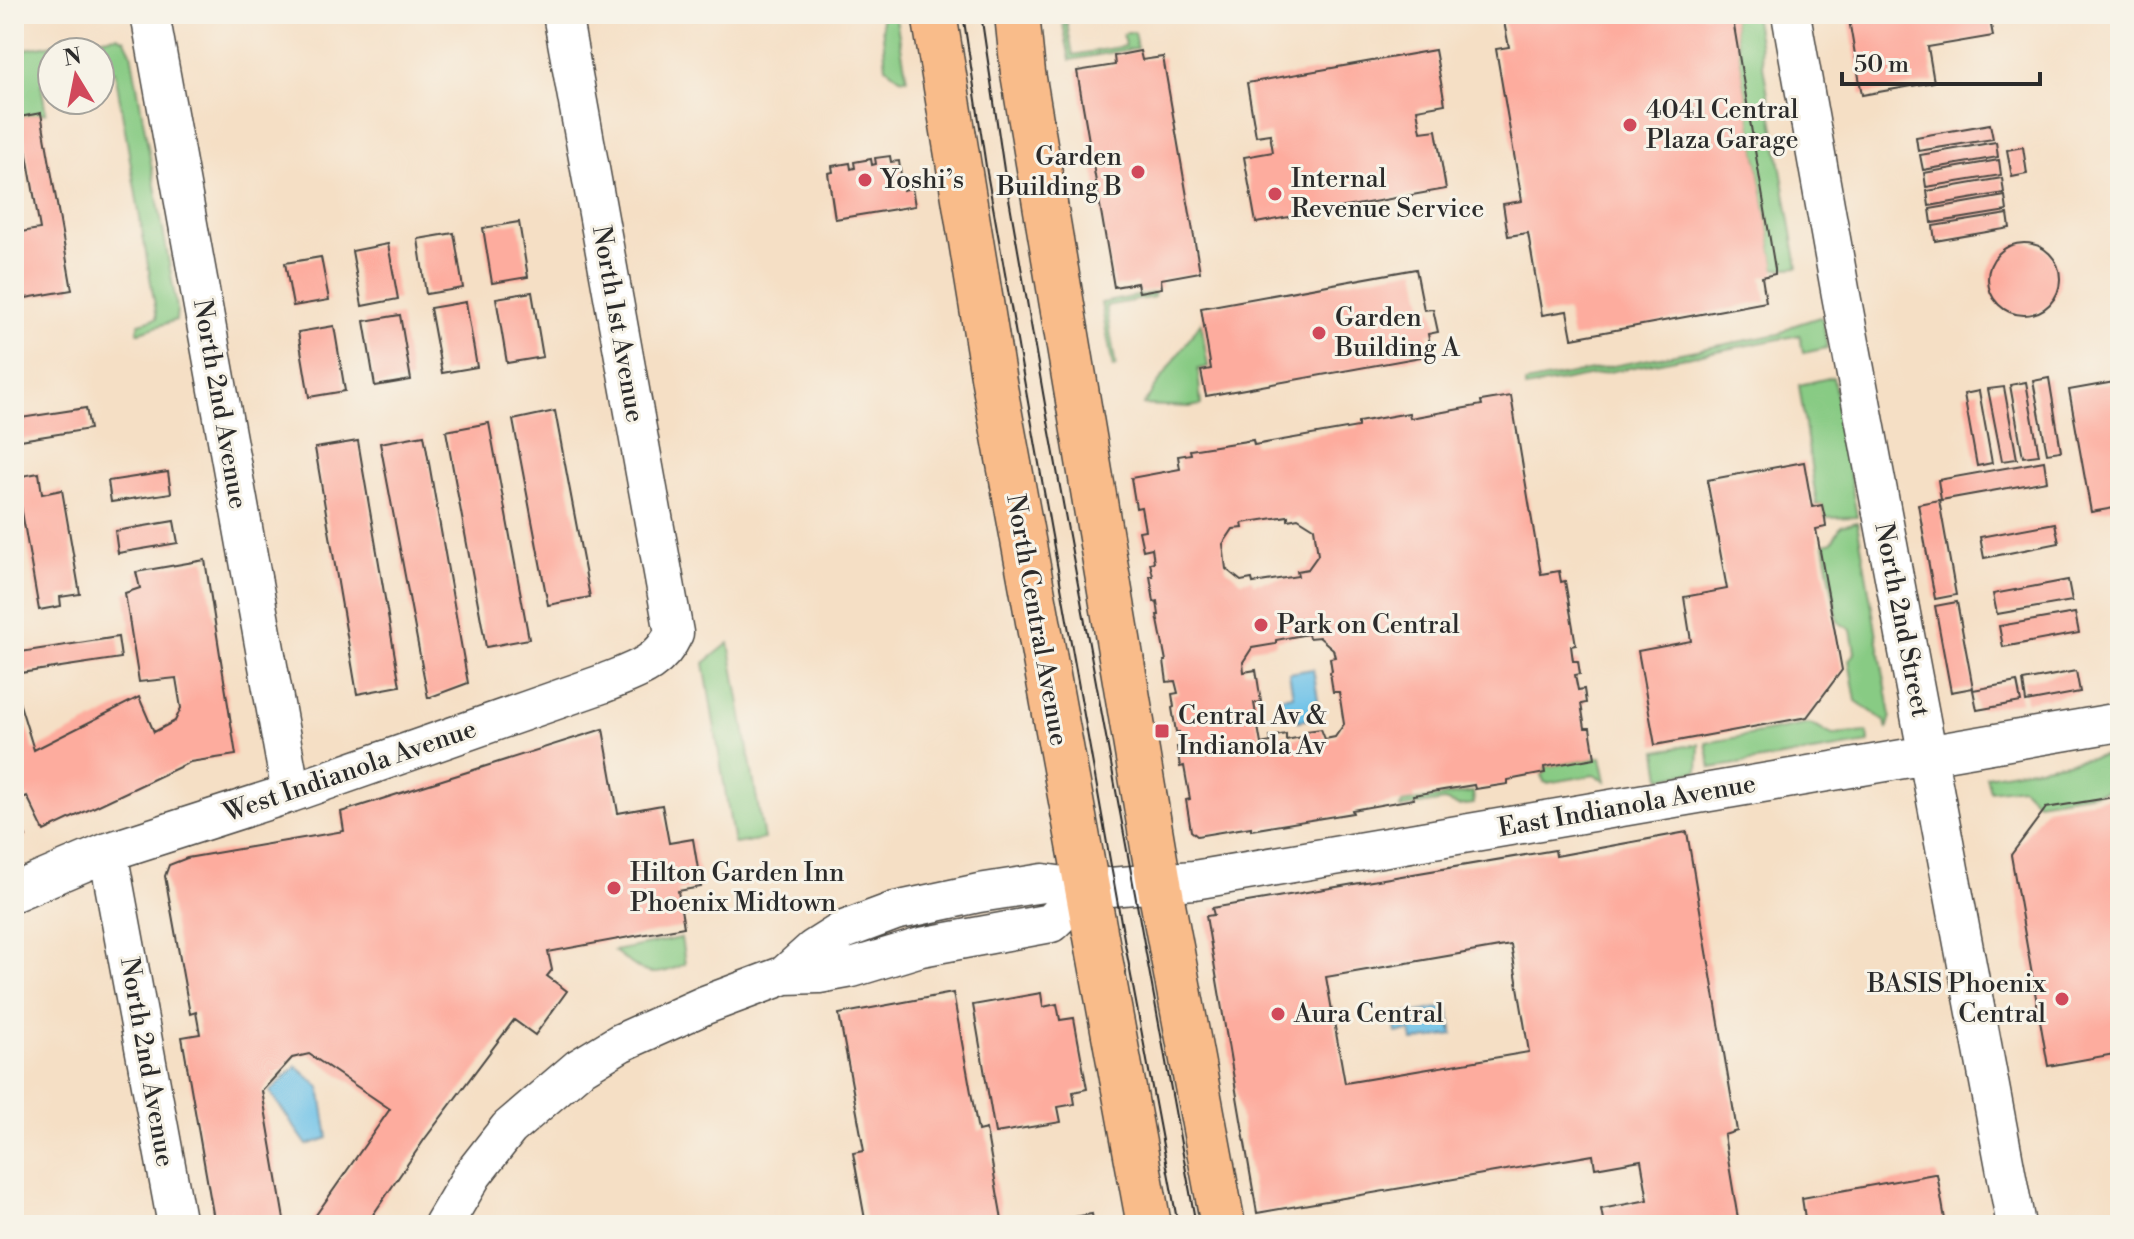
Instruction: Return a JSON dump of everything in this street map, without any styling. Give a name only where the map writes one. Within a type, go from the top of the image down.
[{"type":"main road","name":"North Central Avenue","points":[[934,14],[994,382],[1149,1225]]},
{"type":"main road","points":[[1017,14],[1146,884],[1223,1225]]},
{"type":"street","name":"North 2nd Avenue","points":[[150,14],[291,793]]},
{"type":"street","name":"North 1st Avenue","points":[[562,14],[674,633]]},
{"type":"street","name":"North 2nd Street","points":[[1791,14],[2016,1225]]},
{"type":"street","name":"West Indianola Avenue","points":[[14,892],[108,852],[291,793],[602,684],[640,669],[660,655],[674,633]]},
{"type":"street","name":"East Indianola Avenue","points":[[443,1225],[473,1174],[509,1128],[579,1068],[620,1043],[666,1022],[785,975],[814,949],[844,930],[895,911],[1043,883],[1086,889],[1194,880],[2120,722]]},
{"type":"street","name":"North 2nd Avenue","points":[[108,852],[177,1225]]},
{"type":"green space","points":[[881,14],[895,14],[907,79],[900,78],[886,67]]},
{"type":"green space","points":[[1061,14],[1065,14],[1073,55],[1125,46],[1123,34],[1134,32],[1137,48],[1070,60]]},
{"type":"green space","points":[[1732,14],[1754,14],[1798,267],[1775,269]]},
{"type":"green space","points":[[116,36],[125,40],[131,52],[177,308],[176,320],[141,332],[137,329],[139,323],[157,318],[116,77]]},
{"type":"green space","points":[[36,47],[36,115],[14,118],[14,51]]},
{"type":"green space","points":[[1153,293],[1154,297],[1106,306],[1116,367],[1113,368],[1101,303]]},
{"type":"green space","points":[[1820,317],[1827,348],[1803,353],[1800,335],[1525,388],[1525,383],[1779,334],[1792,326]]},
{"type":"green space","points":[[1201,322],[1208,367],[1198,369],[1201,405],[1143,405]]},
{"type":"green space","points":[[1833,377],[1857,517],[1825,518],[1822,505],[1817,506],[1799,385]]},
{"type":"green space","points":[[1857,522],[1891,716],[1887,730],[1885,721],[1856,701],[1849,660],[1855,652],[1851,630],[1838,622],[1824,544],[1832,542],[1841,526]]},
{"type":"green space","points":[[729,643],[764,839],[734,844],[704,663]]},
{"type":"green space","points":[[1809,724],[1833,735],[1867,732],[1869,743],[1711,768],[1706,743]]},
{"type":"green space","points":[[1699,744],[1698,771],[1661,778],[1657,751]]},
{"type":"green space","points":[[2120,753],[2120,789],[2037,802],[2022,787],[1990,791],[1986,776]]},
{"type":"green space","points":[[1601,757],[1606,781],[1594,775],[1544,782],[1544,767]]},
{"type":"green space","points":[[1473,792],[1474,804],[1459,806],[1444,801],[1400,808],[1402,803]]},
{"type":"green space","points":[[681,938],[685,964],[663,972],[640,969],[614,951]]},
{"type":"water","points":[[1313,669],[1321,717],[1297,721],[1295,711],[1283,713],[1280,697],[1293,695],[1289,673]]},
{"type":"water","points":[[1448,1007],[1453,1035],[1413,1041],[1411,1031],[1396,1033],[1393,1016]]},
{"type":"water","points":[[296,1066],[320,1087],[328,1138],[307,1145],[270,1092]]},
{"type":"building","name":"4041 Central Plaza Garage","points":[[1548,14],[1732,14],[1775,269],[1775,274],[1762,277],[1766,302],[1572,338],[1567,311],[1542,315],[1528,233],[1508,236],[1503,204],[1522,201],[1496,49],[1509,47],[1504,22]]},
{"type":"building","points":[[1848,14],[1989,14],[1993,36],[1928,47],[1934,82],[1862,95]]},
{"type":"building","points":[[1435,50],[1445,104],[1417,109],[1421,132],[1436,130],[1446,189],[1256,223],[1244,157],[1273,152],[1270,134],[1256,136],[1247,83]]},
{"type":"building","name":"Garden Building B","points":[[1140,51],[1142,60],[1163,57],[1200,272],[1161,279],[1162,288],[1139,292],[1137,283],[1114,287],[1077,71],[1115,65],[1114,56]]},
{"type":"building","points":[[36,114],[42,116],[72,290],[14,300],[14,233],[40,229],[24,138],[14,140],[14,118]]},
{"type":"building","points":[[1990,124],[1993,139],[1918,151],[1916,137]]},
{"type":"building","points":[[1996,142],[1998,157],[1923,170],[1920,155]]},
{"type":"building","points":[[2023,147],[2027,174],[2012,177],[2007,150]]},
{"type":"building","name":"Yoshi’s","points":[[890,156],[891,162],[899,161],[903,190],[912,188],[915,206],[835,219],[828,173],[833,172],[832,166],[850,163],[851,169],[855,168],[854,162],[871,159],[872,165],[876,164],[875,158]]},
{"type":"building","points":[[1999,160],[2001,175],[1926,187],[1924,173]]},
{"type":"building","points":[[2002,178],[2004,193],[1929,206],[1927,191]]},
{"type":"building","points":[[2005,196],[2007,211],[1932,223],[1930,209]]},
{"type":"building","points":[[2008,214],[2010,228],[1935,241],[1933,226]]},
{"type":"building","points":[[519,222],[528,277],[492,283],[483,228]]},
{"type":"building","points":[[454,233],[463,288],[426,294],[418,239]]},
{"type":"building","points":[[2024,243],[2044,249],[2054,259],[2060,279],[2054,299],[2044,309],[2024,315],[2004,309],[1994,299],[1988,279],[1994,259],[2004,249]]},
{"type":"building","points":[[388,244],[398,299],[362,306],[352,251]]},
{"type":"building","points":[[321,257],[329,300],[293,306],[285,263]]},
{"type":"building","name":"Garden Building A","points":[[1416,269],[1424,310],[1433,309],[1438,332],[1428,334],[1432,355],[1206,396],[1201,371],[1211,369],[1201,308]]},
{"type":"building","points":[[532,292],[543,357],[507,363],[496,298]]},
{"type":"building","points":[[466,302],[477,367],[442,373],[430,308]]},
{"type":"building","points":[[400,315],[411,380],[375,386],[364,321]]},
{"type":"building","points":[[334,326],[345,391],[309,397],[298,332]]},
{"type":"building","points":[[2049,378],[2061,451],[2047,453],[2033,381]]},
{"type":"building","points":[[2120,381],[2120,507],[2091,512],[2069,390]]},
{"type":"building","points":[[2026,382],[2039,455],[2023,457],[2010,385]]},
{"type":"building","points":[[2004,387],[2017,459],[2002,461],[1988,389]]},
{"type":"building","points":[[1979,391],[1992,463],[1977,466],[1964,394]]},
{"type":"building","name":"Park on Central","points":[[1511,396],[1541,574],[1559,571],[1561,582],[1565,581],[1576,645],[1571,646],[1573,661],[1578,661],[1580,674],[1575,675],[1578,690],[1584,689],[1586,703],[1581,704],[1585,728],[1590,728],[1595,758],[1544,767],[1545,773],[1508,780],[1508,784],[1475,789],[1474,785],[1413,795],[1414,799],[1352,810],[1353,813],[1197,836],[1191,831],[1186,800],[1190,799],[1177,747],[1181,747],[1179,732],[1176,732],[1172,694],[1178,693],[1175,681],[1167,682],[1157,601],[1154,602],[1150,576],[1153,576],[1150,563],[1154,562],[1152,548],[1143,550],[1139,531],[1145,530],[1141,507],[1136,508],[1131,478],[1180,469],[1178,456],[1191,454],[1190,450],[1253,440],[1254,445],[1358,427],[1358,422],[1409,413],[1410,418],[1482,405],[1481,401]],"holes":[[[1288,516],[1288,520],[1298,518],[1314,528],[1318,555],[1308,569],[1297,571],[1298,576],[1253,583],[1252,579],[1241,581],[1226,569],[1223,544],[1233,529],[1243,528],[1242,523]],[[1308,634],[1309,638],[1319,637],[1333,649],[1335,657],[1330,658],[1330,672],[1333,692],[1339,692],[1344,724],[1335,737],[1325,739],[1321,729],[1306,731],[1307,736],[1286,740],[1286,734],[1270,737],[1271,742],[1261,744],[1254,703],[1261,702],[1256,670],[1244,672],[1243,662],[1252,648]]]},
{"type":"building","points":[[86,408],[90,429],[14,441],[14,419]]},
{"type":"building","points":[[555,411],[590,597],[548,605],[513,420]]},
{"type":"building","points":[[489,423],[529,639],[486,647],[446,431]]},
{"type":"building","points":[[424,435],[468,683],[428,698],[380,443]]},
{"type":"building","points":[[358,441],[400,686],[357,694],[315,448]]},
{"type":"building","points":[[2044,461],[2047,481],[1941,500],[1938,480]]},
{"type":"building","points":[[1804,462],[1812,507],[1822,505],[1825,518],[1826,527],[1816,529],[1842,670],[1807,717],[1655,745],[1638,651],[1691,641],[1684,597],[1727,589],[1707,480]]},
{"type":"building","points":[[168,472],[171,493],[111,502],[108,481]]},
{"type":"building","points":[[39,473],[42,494],[62,490],[80,594],[60,597],[61,606],[39,610],[16,477]]},
{"type":"building","points":[[1939,500],[1956,595],[1935,599],[1918,504]]},
{"type":"building","points":[[174,521],[178,543],[118,553],[115,531]]},
{"type":"building","points":[[2055,523],[2059,543],[1984,558],[1980,537]]},
{"type":"building","points":[[205,560],[236,755],[190,762],[44,831],[27,796],[14,802],[14,697],[17,695],[34,750],[139,697],[154,732],[175,721],[181,708],[176,678],[139,682],[125,593],[140,588],[136,572]]},
{"type":"building","points":[[2068,580],[2072,601],[1997,614],[1993,594]]},
{"type":"building","points":[[1957,602],[1973,688],[1951,692],[1935,606]]},
{"type":"building","points":[[2075,613],[2079,633],[2003,647],[1999,626]]},
{"type":"building","points":[[118,637],[121,658],[14,674],[14,653]]},
{"type":"building","points":[[2076,671],[2080,692],[2026,702],[2023,681]]},
{"type":"building","points":[[2017,682],[2021,702],[1977,710],[1973,690]]},
{"type":"building","points":[[603,729],[618,813],[662,805],[669,843],[693,839],[701,887],[678,891],[684,927],[548,952],[552,970],[547,976],[567,991],[535,1035],[514,1020],[424,1140],[366,1225],[309,1225],[390,1109],[309,1054],[292,1058],[262,1091],[285,1225],[215,1225],[182,1037],[200,1034],[196,1012],[190,1014],[165,876],[169,865],[187,858],[344,831],[341,812]]},
{"type":"building","points":[[2120,796],[2120,1053],[2048,1066],[2011,855],[2046,808]]},
{"type":"building","points":[[14,809],[26,837],[14,842]]},
{"type":"building","name":"Aura Central","points":[[1687,832],[1737,1131],[1724,1135],[1739,1225],[1604,1225],[1601,1209],[1648,1200],[1641,1160],[1595,1168],[1593,1155],[1257,1213],[1206,916],[1214,915],[1212,908],[1555,850],[1556,856]],"holes":[[[1511,945],[1529,1052],[1345,1083],[1326,977]]]},
{"type":"building","points":[[953,993],[978,1131],[986,1129],[1003,1225],[866,1225],[853,1153],[864,1151],[839,1014]]},
{"type":"building","points":[[1041,993],[1043,1007],[1057,1004],[1060,1020],[1074,1018],[1087,1089],[1073,1092],[1075,1104],[1058,1107],[1061,1122],[995,1133],[973,1005]]},
{"type":"building","points":[[1937,1174],[1946,1225],[1806,1225],[1802,1198]]},
{"type":"building","points":[[1092,1214],[1094,1225],[1039,1225],[1039,1223]]},
{"type":"tram line","points":[[963,14],[987,173],[1178,1225]]},
{"type":"tram line","points":[[981,14],[1004,170],[1049,427],[1196,1225]]},
{"type":"place","name":"4041 Central Plaza Garage","points":[[1630,125]]},
{"type":"place","name":"Garden Building B","points":[[1138,172]]},
{"type":"place","name":"Yoshi’s","points":[[865,180]]},
{"type":"place","name":"Internal Revenue Service","points":[[1275,194]]},
{"type":"place","name":"Garden Building A","points":[[1319,333]]},
{"type":"place","name":"Park on Central","points":[[1261,625]]},
{"type":"place","name":"Central Av & Indianola Av","points":[[1162,731]]},
{"type":"place","name":"Hilton Garden Inn Phoenix Midtown","points":[[614,888]]},
{"type":"place","name":"BASIS Phoenix Central","points":[[2062,999]]},
{"type":"place","name":"Aura Central","points":[[1278,1014]]}]
